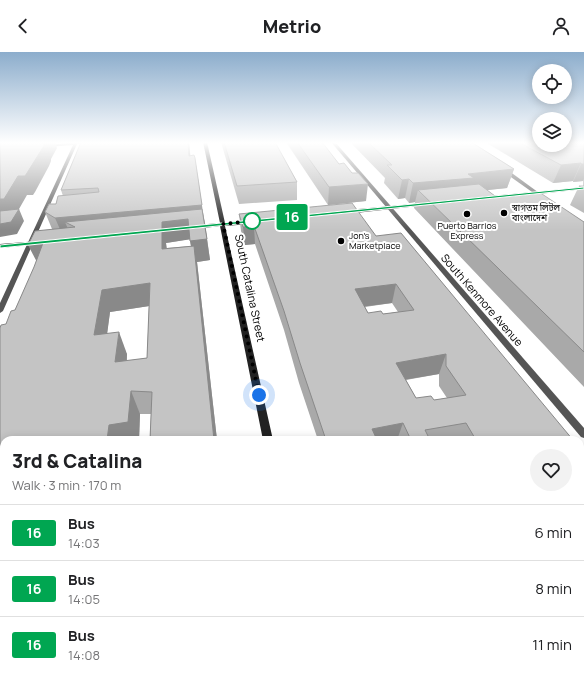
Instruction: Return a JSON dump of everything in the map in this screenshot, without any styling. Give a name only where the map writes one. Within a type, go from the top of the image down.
[{"type":"street","points":[[0,310],[62,171]]},
{"type":"street","name":"South Catalina Street","points":[[211,171],[267,436]]},
{"type":"street","name":"South Kenmore Avenue","points":[[358,171],[584,434]]},
{"type":"street","points":[[506,171],[550,203]]},
{"type":"street","points":[[527,194],[584,188]]},
{"type":"street","points":[[345,212],[430,204]]},
{"type":"street","points":[[187,228],[257,221]]},
{"type":"street","points":[[0,246],[45,242]]},
{"type":"building","points":[[0,171],[28,171],[25,176],[18,176],[4,199],[0,199]]},
{"type":"building","points":[[69,171],[197,171],[202,205],[55,218],[45,212],[49,204],[56,204],[58,196],[99,192],[98,188],[61,190]]},
{"type":"building","points":[[233,171],[291,171],[297,182],[237,186]]},
{"type":"building","points":[[318,171],[351,171],[352,173],[358,173],[368,184],[329,187]]},
{"type":"building","points":[[393,171],[493,171],[468,174],[474,178],[413,183],[409,179],[402,180]]},
{"type":"building","points":[[479,184],[495,196],[539,192],[584,222],[584,352],[418,190]]},
{"type":"building","points":[[352,203],[376,236],[401,233],[570,436],[474,436],[466,423],[425,430],[428,436],[409,436],[403,423],[372,429],[375,436],[325,436],[284,311],[254,226],[243,227],[239,214]],"holes":[[[396,284],[414,310],[383,314],[381,311],[368,313],[355,289]],[[446,354],[446,366],[466,395],[434,400],[431,396],[416,398],[396,363]]]},
{"type":"building","points":[[19,209],[11,222],[0,224],[0,211]]},
{"type":"building","points":[[202,209],[207,239],[190,241],[188,219],[162,222],[162,249],[194,246],[214,436],[150,436],[152,392],[131,391],[128,422],[109,425],[108,436],[0,436],[0,328],[1,325],[6,324],[11,311],[15,310],[43,243],[28,245],[35,231],[75,227],[65,222]],"holes":[[[150,283],[147,358],[115,362],[119,332],[94,335],[102,290]]]},
{"type":"bus line","name":"16","points":[[0,246],[584,188]]},
{"type":"place","name":"স্বাগতম লিটল বাংলাদেশ","points":[[504,213]]},
{"type":"place","name":"Puerto Barrios Express","points":[[467,214]]},
{"type":"place","name":"Jon's Marketplace","points":[[341,241]]},
{"type":"route","points":[[252,221],[223,224],[259,395]]}]
